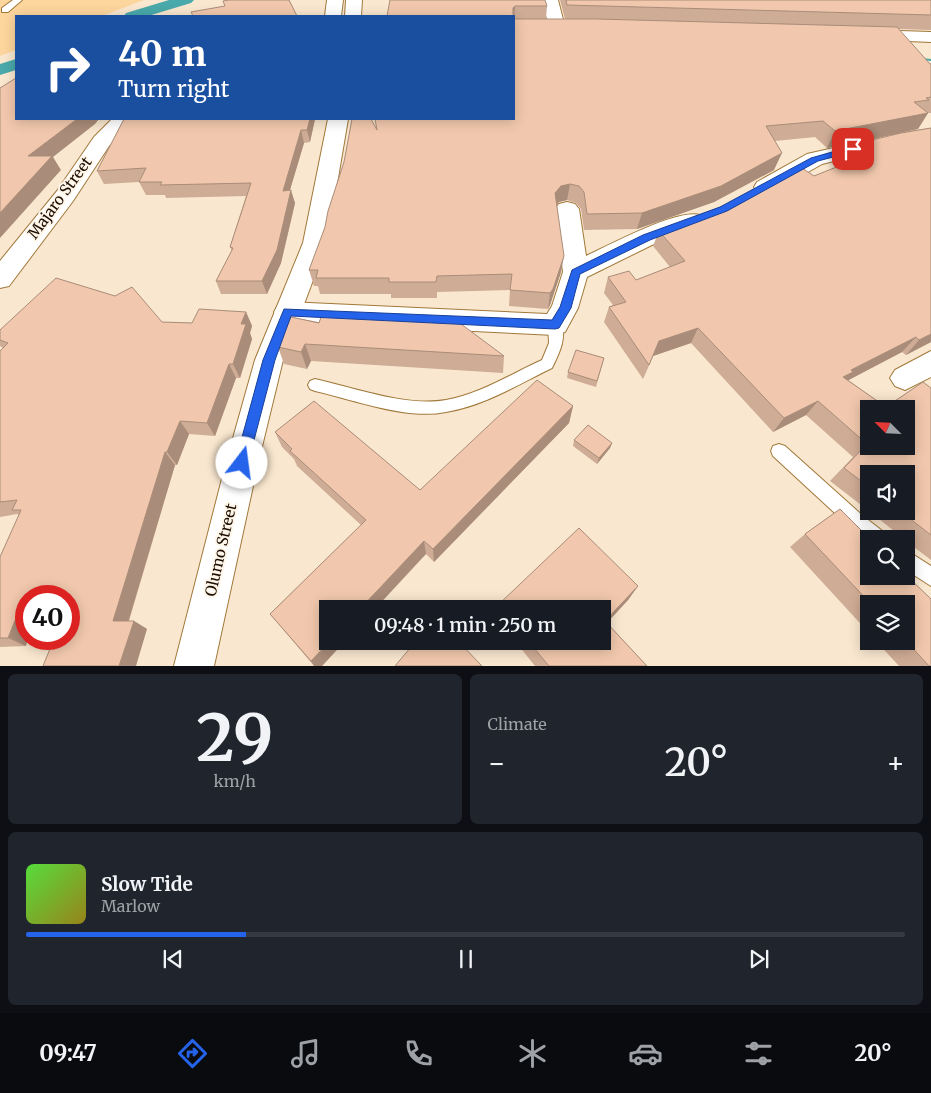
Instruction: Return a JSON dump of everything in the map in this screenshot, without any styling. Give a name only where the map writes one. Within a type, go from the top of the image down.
[{"type":"street","points":[[333,15],[334,0]]},
{"type":"street","points":[[354,0],[354,15]]},
{"type":"street","points":[[540,28],[566,27],[550,0]]},
{"type":"street","points":[[851,35],[931,38]]},
{"type":"street","name":"Majaro Street","points":[[0,279],[74,184],[90,156],[115,125],[122,120]]},
{"type":"street","name":"Olumo Street","points":[[194,666],[242,463],[269,360],[315,243],[338,120]]},
{"type":"street","points":[[750,196],[814,159],[882,143],[931,135]]},
{"type":"street","points":[[288,312],[555,325],[565,308],[576,272],[567,209]]},
{"type":"street","points":[[576,272],[647,237],[715,212]]},
{"type":"street","points":[[905,378],[931,363]]},
{"type":"lane","points":[[5,10],[18,0]]},
{"type":"lane","points":[[315,385],[417,407],[446,406],[484,393],[546,364],[556,343],[555,325]]},
{"type":"lane","points":[[779,451],[867,530]]},
{"type":"lane","points":[[915,565],[931,577]]},
{"type":"shaded area","points":[[0,0],[144,0],[105,15],[15,15],[15,50],[0,56]]},
{"type":"building","points":[[289,0],[296,15],[192,15],[191,12],[225,6],[223,1]]},
{"type":"building","points":[[390,0],[545,0],[547,6],[515,6],[513,8],[513,15],[387,15]]},
{"type":"building","points":[[566,0],[931,0],[931,15],[567,5]]},
{"type":"building","points":[[515,19],[596,19],[897,27],[931,64],[931,97],[926,98],[929,100],[914,102],[928,113],[835,131],[823,121],[766,126],[782,153],[721,186],[642,213],[587,214],[584,192],[579,186],[570,184],[561,186],[555,193],[564,256],[550,293],[510,290],[512,274],[437,276],[436,282],[389,282],[389,278],[316,278],[318,270],[309,270],[325,227],[328,211],[344,162],[352,120],[372,120],[377,130],[375,120],[515,120]]},
{"type":"building","points":[[15,79],[15,120],[76,120],[28,156],[52,156],[0,213],[0,88]]},
{"type":"building","points":[[123,120],[310,120],[307,130],[301,130],[283,191],[291,190],[277,250],[262,281],[216,281],[233,248],[230,247],[251,183],[160,185],[162,182],[139,182],[146,168],[97,171]]},
{"type":"building","points":[[931,128],[931,334],[919,340],[916,337],[851,370],[853,372],[843,377],[876,400],[860,400],[860,438],[818,401],[784,418],[698,328],[659,341],[649,365],[609,307],[626,302],[608,277],[629,271],[636,280],[685,261],[659,231],[739,200],[792,171],[802,168],[814,176],[864,156],[851,145]]},
{"type":"building","points":[[56,278],[115,296],[132,287],[162,322],[192,323],[199,309],[246,312],[241,324],[246,324],[233,364],[229,364],[207,423],[180,421],[167,452],[165,452],[113,621],[134,621],[119,666],[43,666],[50,650],[80,650],[80,585],[15,585],[15,620],[8,638],[0,638],[0,557],[21,510],[12,510],[17,500],[0,502],[0,351],[8,343],[0,340],[0,330]]},
{"type":"building","points":[[322,314],[457,321],[504,356],[305,344],[301,352],[278,347],[291,317],[319,323]]},
{"type":"building","points":[[576,350],[604,358],[597,381],[568,372]]},
{"type":"building","points":[[537,380],[573,406],[433,549],[424,541],[368,600],[319,600],[319,650],[321,650],[311,661],[270,614],[366,520],[290,451],[292,449],[275,432],[314,401],[420,490]]},
{"type":"building","points":[[923,382],[931,388],[931,535],[912,520],[915,520],[915,465],[860,465],[860,480],[844,468],[860,451],[860,455],[915,455],[915,400],[896,400]]},
{"type":"building","points":[[588,425],[612,443],[599,458],[574,440]]},
{"type":"building","points":[[840,509],[861,530],[860,585],[915,584],[931,599],[931,666],[914,650],[915,595],[863,595],[805,534]]},
{"type":"building","points":[[579,528],[638,586],[611,615],[611,600],[503,600]]},
{"type":"building","points":[[611,627],[647,666],[549,666],[536,650],[611,650]]},
{"type":"building","points":[[408,650],[467,650],[482,666],[395,666]]},
{"type":"waterway","points":[[135,15],[186,0]]},
{"type":"waterway","points":[[915,58],[931,60]]},
{"type":"waterway","points":[[0,70],[15,64]]},
{"type":"route","points":[[242,463],[269,360],[288,312],[555,325],[565,308],[576,272],[647,237],[723,209],[776,182],[814,159],[853,149]]}]
